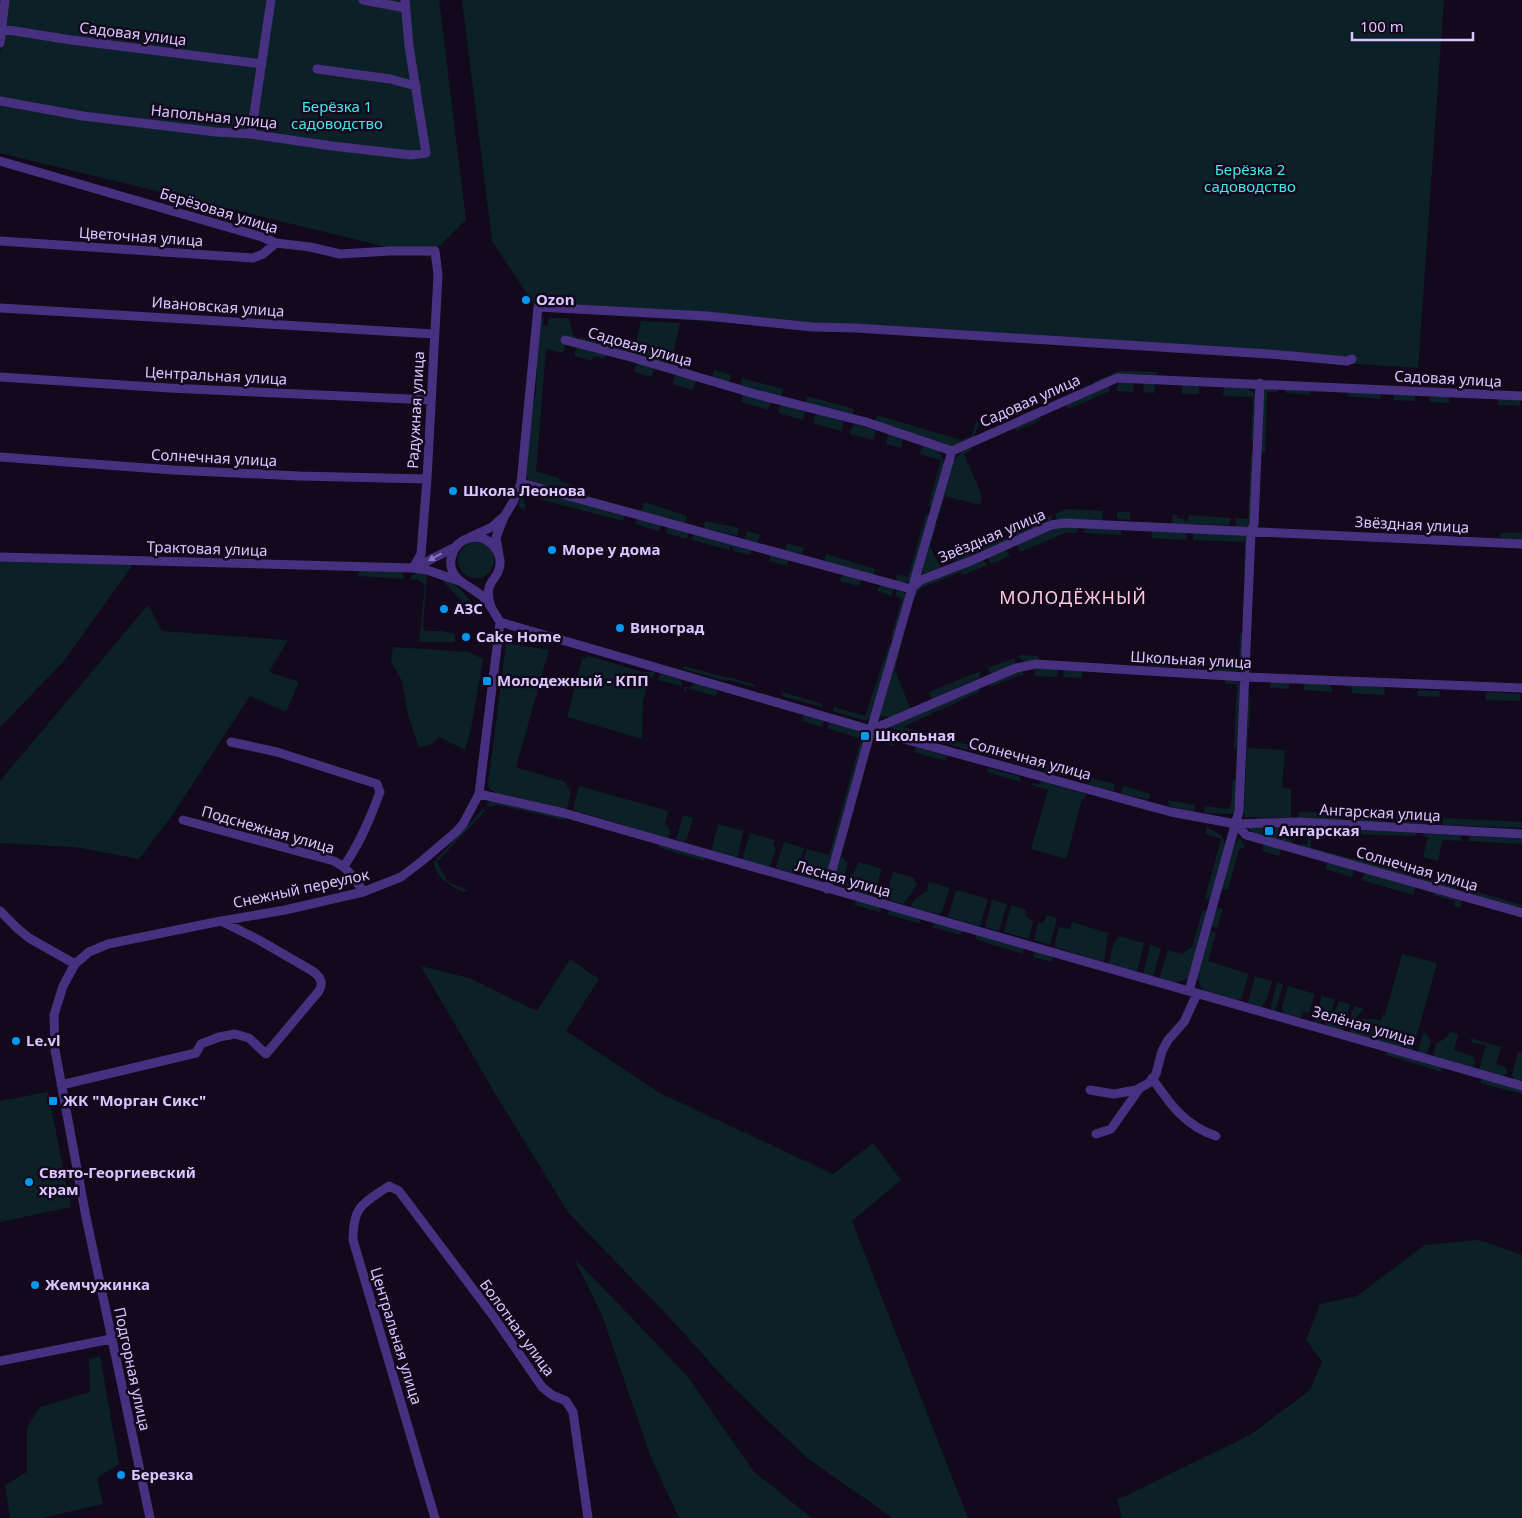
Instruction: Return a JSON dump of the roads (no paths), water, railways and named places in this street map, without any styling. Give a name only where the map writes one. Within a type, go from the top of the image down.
[{"type":"street","points":[[0,43],[5,0]]},
{"type":"street","points":[[251,134],[271,0]]},
{"type":"street","points":[[317,69],[390,79],[416,86],[405,4],[363,0]]},
{"type":"street","name":"Садовая улица","points":[[2,29],[262,64]]},
{"type":"street","name":"Напольная улица","points":[[0,101],[83,116],[216,132],[251,134],[411,155],[426,153],[416,86]]},
{"type":"street","name":"Берёзовая улица","points":[[0,160],[276,243],[310,247],[340,254],[435,251]]},
{"type":"street","name":"Цветочная улица","points":[[0,241],[252,258],[263,254],[276,243]]},
{"type":"street","name":"Радужная улица","points":[[413,568],[421,554],[427,479],[438,275],[435,251]]},
{"type":"street","points":[[491,607],[488,597],[489,587],[498,570],[499,554],[496,538],[521,483],[538,307],[708,316],[812,327],[856,328],[1352,360]]},
{"type":"street","name":"Ивановская улица","points":[[0,308],[434,334]]},
{"type":"street","name":"Садовая улица","points":[[565,340],[634,358],[755,394],[866,422],[952,450],[1117,378],[1522,396]]},
{"type":"street","name":"Центральная улица","points":[[0,377],[169,388],[431,400]]},
{"type":"street","points":[[1090,1090],[1114,1094],[1136,1090],[1149,1083],[1156,1074],[1162,1051],[1168,1040],[1184,1022],[1236,824],[1239,811],[1260,384]]},
{"type":"street","points":[[827,889],[952,450]]},
{"type":"street","name":"Солнечная улица","points":[[0,458],[299,476],[427,479]]},
{"type":"street","points":[[521,483],[911,590]]},
{"type":"street","points":[[500,622],[483,597],[463,583],[453,573],[450,564],[452,554],[457,546],[464,540],[492,527],[504,517]]},
{"type":"street","name":"Звёздная улица","points":[[911,590],[921,580],[973,560],[1051,525],[1064,522],[1522,544]]},
{"type":"street","points":[[464,540],[474,537],[483,539],[492,544],[499,554]]},
{"type":"street","name":"Трактовая улица","points":[[413,568],[457,546]]},
{"type":"street","name":"Трактовая улица","points":[[0,557],[413,568],[427,570],[463,583]]},
{"type":"street","points":[[463,583],[476,587],[486,585],[494,579]]},
{"type":"street","name":"Солнечная улица","points":[[500,622],[871,730],[1171,812],[1236,824],[1246,835],[1522,912]]},
{"type":"street","name":"Снежный переулок","points":[[75,964],[89,952],[108,944],[285,910],[363,892],[401,877],[422,861],[463,824],[479,794],[500,622]]},
{"type":"street","name":"Школьная улица","points":[[871,730],[1026,666],[1036,664],[1245,676],[1522,688]]},
{"type":"street","points":[[231,742],[277,752],[377,784],[380,792],[373,812],[358,846],[344,866]]},
{"type":"street","name":"Лесная улица","points":[[479,794],[564,813],[1193,992]]},
{"type":"street","name":"Подснежная улица","points":[[183,820],[334,861],[344,866],[357,881],[363,892]]},
{"type":"street","name":"Ангарская улица","points":[[1236,824],[1298,822],[1522,834]]},
{"type":"street","points":[[0,911],[18,930],[29,938],[75,964]]},
{"type":"street","points":[[61,1085],[196,1053],[201,1044],[219,1036],[235,1034],[249,1038],[266,1054],[319,991],[322,986],[321,980],[317,974],[309,969],[259,940],[220,921]]},
{"type":"street","name":"Подгорная улица","points":[[75,964],[63,986],[54,1014],[55,1050],[111,1339],[150,1518]]},
{"type":"street","name":"Зелёная улица","points":[[1193,992],[1522,1086]]},
{"type":"street","points":[[1152,1078],[1179,1115],[1205,1132],[1216,1136]]},
{"type":"street","points":[[1096,1134],[1111,1128],[1140,1088]]},
{"type":"street","name":"Центральная улица","points":[[398,1191],[389,1186],[366,1201],[353,1222],[353,1240],[435,1518]]},
{"type":"street","name":"Болотная улица","points":[[398,1191],[494,1317],[542,1387],[552,1395],[566,1401],[573,1412],[588,1518]]},
{"type":"street","points":[[0,1361],[111,1339]]},
{"type":"place","name":"Ozon","points":[[526,300]]},
{"type":"place","name":"Школа Леонова","points":[[453,491]]},
{"type":"place","name":"Море у дома","points":[[552,550]]},
{"type":"place","name":"АЗС","points":[[444,609]]},
{"type":"place","name":"Виноград","points":[[620,628]]},
{"type":"place","name":"Cake Home","points":[[466,637]]},
{"type":"place","name":"Молодежный - КПП","points":[[487,681]]},
{"type":"place","name":"Школьная","points":[[865,736]]},
{"type":"place","name":"Ангарская","points":[[1269,831]]},
{"type":"place","name":"Le.vl","points":[[16,1041]]},
{"type":"place","name":"ЖК \"Морган Сикс\"","points":[[53,1101]]},
{"type":"place","name":"Свято-Георгиевский храм","points":[[29,1182]]},
{"type":"place","name":"Жемчужинка","points":[[35,1285]]},
{"type":"place","name":"Березка","points":[[121,1475]]},
{"type":"district","name":"МОЛОДЁЖНЫЙ","points":[[1073,598]]},
{"type":"park label","name":"Берёзка 1 садоводство","points":[[337,116]]},
{"type":"park label","name":"Берёзка 2 садоводство","points":[[1250,178]]}]
